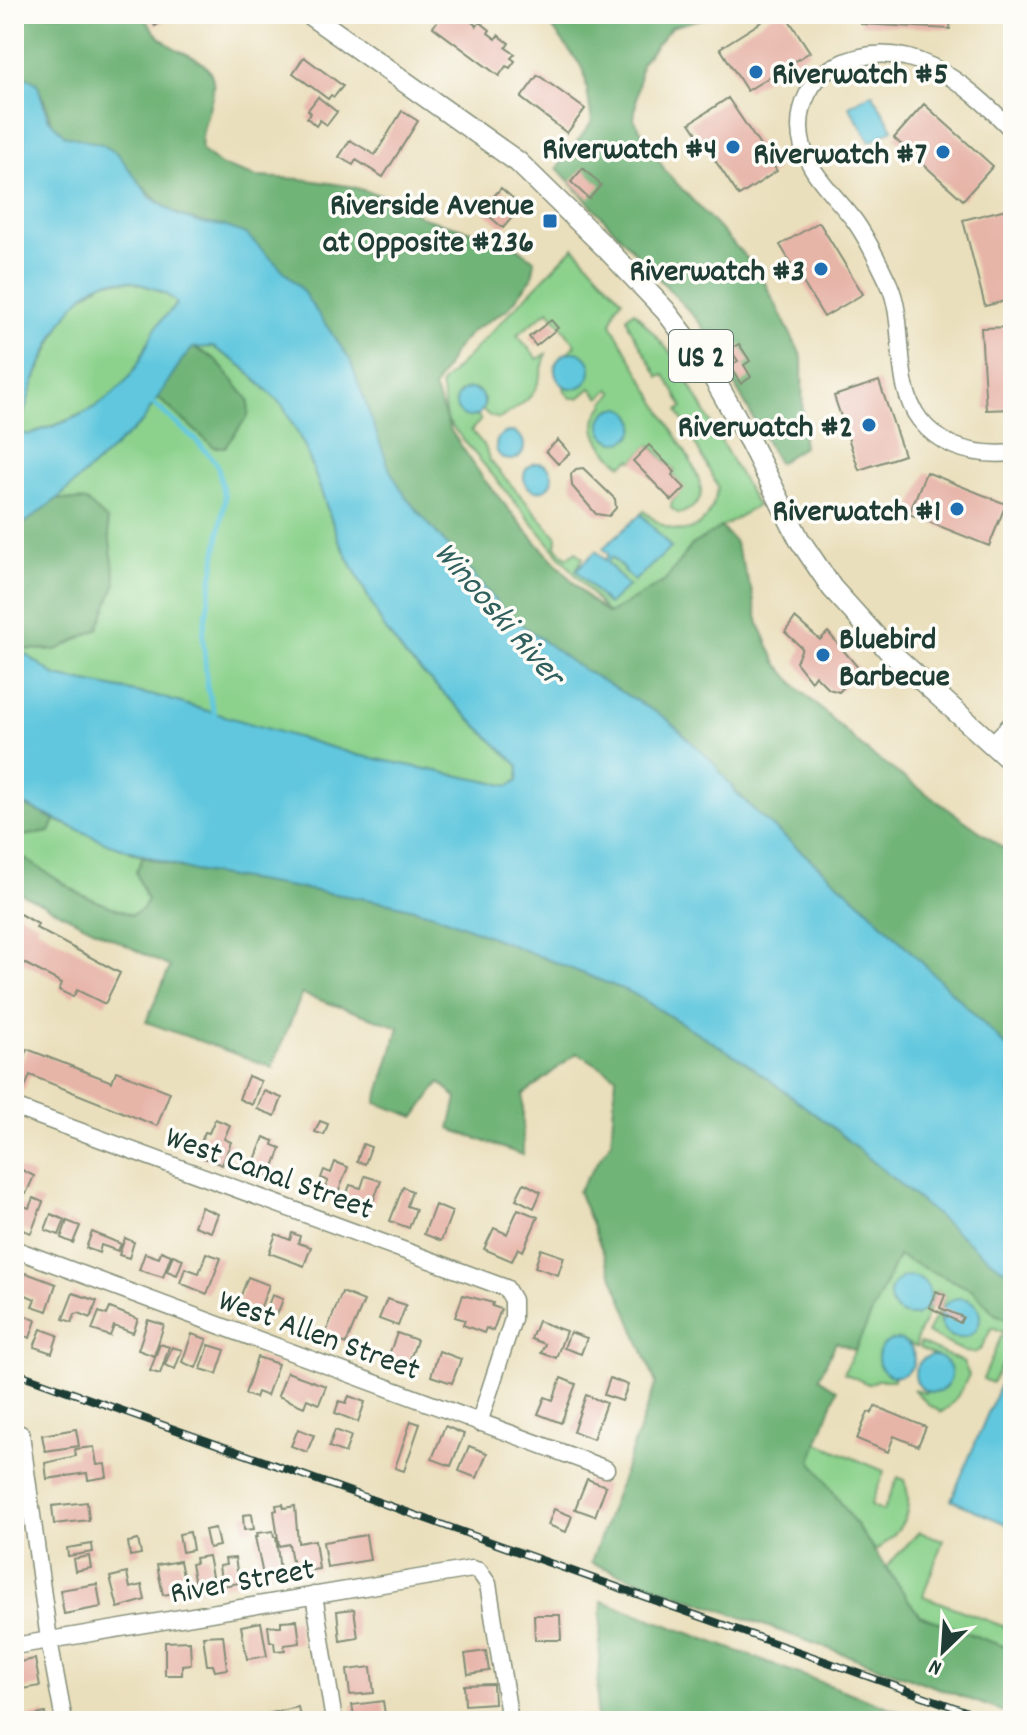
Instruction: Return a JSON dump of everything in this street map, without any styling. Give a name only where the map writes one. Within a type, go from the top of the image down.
[{"type":"main road","name":"US 2","points":[[309,14],[518,162],[665,310],[704,361],[799,539],[832,588],[889,651],[1013,763]]},
{"type":"street","points":[[1013,131],[978,95],[942,72],[905,55],[877,54],[845,61],[827,70],[813,84],[802,107],[800,129],[803,152],[816,175],[854,221],[891,289],[902,365],[919,419],[943,441],[969,452],[1013,453]]},
{"type":"street","points":[[992,744],[1013,722]]},
{"type":"street","name":"West Canal Street","points":[[14,1107],[506,1288],[513,1300],[513,1319],[479,1423]]},
{"type":"street","name":"West Allen Street","points":[[14,1249],[606,1469]]},
{"type":"street","points":[[21,1434],[49,1640],[64,1721]]},
{"type":"street","name":"River Street","points":[[14,1646],[462,1570],[479,1571],[488,1584],[510,1721]]},
{"type":"street","points":[[314,1595],[334,1721]]},
{"type":"green space","points":[[14,14],[143,14],[159,37],[203,64],[212,76],[213,93],[203,132],[202,151],[220,165],[257,177],[349,186],[387,197],[426,219],[508,241],[535,261],[532,278],[508,309],[472,331],[456,349],[434,388],[451,431],[485,481],[536,542],[589,599],[608,614],[665,581],[692,545],[721,527],[734,541],[751,588],[759,624],[776,662],[799,689],[868,752],[1013,855],[1013,1053],[864,905],[761,817],[667,719],[574,664],[505,612],[407,499],[224,226],[200,222],[167,208],[104,147],[95,142],[68,137],[54,126],[39,92],[22,75],[14,75]]},
{"type":"green space","points":[[557,14],[719,14],[671,27],[641,64],[634,119],[666,172],[759,271],[802,357],[803,447],[778,463],[701,324],[557,168],[592,122],[584,70],[549,23]]},
{"type":"green space","points":[[574,247],[622,299],[611,324],[690,460],[698,477],[700,499],[689,510],[679,514],[671,508],[672,501],[684,488],[672,475],[675,471],[650,445],[633,461],[631,459],[622,465],[608,453],[598,437],[595,421],[604,402],[614,393],[610,389],[600,398],[591,388],[579,398],[571,398],[565,392],[564,386],[570,388],[567,354],[562,357],[576,345],[549,310],[517,335],[538,359],[546,354],[536,387],[528,399],[499,419],[483,410],[485,401],[477,390],[460,392],[471,417],[477,415],[481,420],[471,430],[485,447],[490,461],[557,537],[556,547],[567,558],[576,551],[583,558],[576,570],[628,586],[606,562],[612,557],[671,548],[641,514],[644,511],[669,528],[691,529],[700,524],[714,503],[718,487],[678,411],[683,407],[665,375],[659,377],[629,326],[627,317],[634,311],[675,358],[757,506],[692,545],[665,581],[608,614],[446,419],[441,384]]},
{"type":"green space","points":[[130,281],[155,289],[177,304],[156,329],[126,381],[115,393],[88,411],[26,435],[20,431],[28,394],[63,320],[77,301],[104,282]]},
{"type":"green space","points":[[193,347],[213,347],[242,366],[283,406],[305,447],[338,538],[383,626],[406,657],[519,766],[518,780],[509,786],[357,755],[160,697],[56,676],[19,649],[57,650],[86,501],[57,499],[142,422],[157,397],[214,447],[215,359]]},
{"type":"green space","points":[[193,347],[215,359],[249,400],[248,416],[225,447],[214,447],[157,397]]},
{"type":"green space","points":[[57,499],[86,501],[107,520],[116,583],[98,629],[57,650],[19,649],[14,646],[14,531]]},
{"type":"green space","points":[[14,800],[55,820],[50,832],[14,837]]},
{"type":"green space","points":[[55,820],[143,857],[136,872],[147,901],[142,910],[131,915],[82,895],[14,852],[14,837],[49,832]]},
{"type":"green space","points":[[14,852],[82,895],[131,915],[142,910],[147,901],[136,872],[143,857],[194,871],[390,903],[434,914],[632,993],[744,1061],[831,1126],[980,1252],[1013,1276],[1013,1322],[995,1314],[973,1290],[898,1256],[855,1350],[836,1342],[819,1378],[837,1390],[811,1460],[919,1615],[1013,1650],[1013,1715],[591,1563],[656,1383],[578,1191],[611,1142],[616,1076],[577,1053],[523,1095],[523,1155],[450,1129],[457,1098],[440,1082],[415,1117],[376,1103],[399,1027],[302,994],[272,1067],[146,1022],[170,967],[14,890]]},
{"type":"green space","points":[[898,1255],[973,1290],[995,1314],[1013,1322],[1013,1371],[1001,1366],[992,1383],[983,1379],[1003,1332],[992,1327],[981,1349],[974,1353],[965,1352],[927,1333],[938,1311],[942,1327],[949,1335],[956,1338],[969,1336],[978,1325],[978,1309],[940,1308],[945,1295],[936,1291],[930,1304],[930,1294],[900,1279],[890,1294],[896,1311],[915,1316],[928,1306],[930,1308],[916,1347],[904,1342],[878,1356],[880,1367],[894,1376],[894,1380],[877,1380],[868,1384],[844,1373]]},
{"type":"green space","points":[[920,1343],[963,1362],[969,1375],[954,1401],[941,1412],[913,1389],[925,1393],[926,1390],[943,1388],[950,1380],[950,1370],[941,1359],[919,1348]]},
{"type":"green space","points":[[818,1443],[884,1471],[871,1505],[883,1511],[898,1477],[904,1480],[908,1502],[904,1520],[892,1537],[875,1551],[811,1461]]},
{"type":"green space","points":[[919,1532],[943,1540],[923,1596],[1013,1630],[1013,1650],[919,1615],[886,1567]]},
{"type":"green space","points":[[602,1601],[926,1721],[596,1721]]},
{"type":"water","name":"Winooski River","points":[[14,75],[22,75],[37,83],[48,118],[64,135],[101,144],[118,154],[150,197],[178,215],[246,234],[299,286],[350,360],[390,470],[407,499],[505,612],[574,664],[667,719],[712,761],[735,791],[761,817],[864,905],[1011,1051],[1013,1276],[980,1252],[831,1126],[744,1061],[632,993],[434,914],[390,903],[194,871],[109,844],[14,800],[14,646],[56,676],[160,697],[357,755],[509,786],[518,780],[519,766],[406,657],[383,626],[338,538],[305,447],[283,406],[242,366],[213,347],[193,348],[142,422],[57,499],[14,531]],"holes":[[[130,281],[162,292],[177,304],[158,325],[136,367],[115,392],[88,411],[26,435],[20,430],[31,392],[61,324],[89,291],[105,282]]]},
{"type":"water","points":[[872,93],[893,129],[870,142],[849,106]]},
{"type":"water","points":[[573,352],[585,358],[591,370],[585,382],[573,388],[561,382],[555,370],[561,358]]},
{"type":"water","points":[[470,389],[480,393],[484,403],[480,413],[470,417],[460,413],[456,403],[460,393]]},
{"type":"water","points":[[618,408],[630,413],[635,425],[630,437],[618,442],[606,437],[601,425],[606,413]]},
{"type":"water","points":[[510,432],[520,436],[524,446],[520,456],[510,460],[500,456],[496,446],[500,436]]},
{"type":"water","points":[[538,463],[548,467],[552,477],[548,487],[538,491],[528,487],[524,477],[528,467]]},
{"type":"water","points":[[641,514],[671,548],[634,581],[612,557],[607,562],[628,586],[608,605],[576,570],[596,551],[605,560],[609,555],[603,548]]},
{"type":"water","points":[[910,1276],[924,1282],[930,1296],[924,1310],[910,1316],[896,1310],[890,1296],[896,1282]]},
{"type":"water","points":[[960,1298],[974,1304],[980,1318],[974,1332],[960,1338],[946,1332],[940,1318],[946,1304]]},
{"type":"water","points":[[896,1340],[908,1346],[914,1358],[908,1370],[896,1376],[884,1370],[878,1358],[884,1346]]},
{"type":"water","points":[[933,1356],[945,1362],[951,1374],[945,1386],[933,1392],[921,1386],[915,1374],[921,1362]]},
{"type":"water","points":[[1004,1375],[1013,1379],[1013,1527],[951,1500]]},
{"type":"building","points":[[148,14],[175,14],[155,26]]},
{"type":"building","points":[[443,14],[469,14],[468,19],[477,26],[480,22],[496,39],[498,35],[509,43],[506,48],[515,54],[511,58],[515,61],[510,68],[506,66],[499,76],[433,27]]},
{"type":"building","name":"Riverwatch #5","points":[[774,14],[785,14],[810,52],[747,91],[720,48]]},
{"type":"building","points":[[861,14],[951,14],[950,29],[861,24]]},
{"type":"building","points":[[304,57],[343,86],[334,97],[331,95],[328,99],[293,73]]},
{"type":"building","points":[[538,75],[585,109],[567,133],[521,98]]},
{"type":"building","points":[[318,97],[337,112],[327,125],[320,120],[316,126],[307,118],[311,113],[308,110]]},
{"type":"building","name":"Riverwatch #4","points":[[728,98],[777,171],[739,196],[690,123]]},
{"type":"building","name":"Riverwatch #7","points":[[924,104],[993,166],[963,200],[894,138]]},
{"type":"building","points":[[402,111],[418,121],[383,177],[356,160],[353,165],[339,157],[350,140],[375,155]]},
{"type":"building","points":[[583,168],[601,185],[589,199],[571,182]]},
{"type":"building","points":[[501,188],[522,206],[503,228],[482,210]]},
{"type":"building","points":[[1010,208],[1013,219],[1013,299],[985,306],[963,220]]},
{"type":"building","name":"Riverwatch #3","points":[[819,222],[863,294],[824,317],[780,245]]},
{"type":"building","points":[[551,320],[558,328],[536,346],[529,337]]},
{"type":"building","points":[[1013,327],[1013,409],[986,410],[981,328]]},
{"type":"building","points":[[739,344],[750,361],[744,365],[751,377],[741,384],[729,366],[738,361],[730,349]]},
{"type":"building","name":"Riverwatch #2","points":[[879,381],[904,455],[859,470],[834,396]]},
{"type":"building","points":[[558,440],[570,453],[558,464],[546,451]]},
{"type":"building","points":[[649,445],[675,472],[672,475],[685,488],[672,501],[633,461]]},
{"type":"building","points":[[583,468],[615,499],[616,508],[609,516],[596,514],[572,486],[571,474]]},
{"type":"building","name":"Riverwatch #1","points":[[926,472],[1006,504],[989,546],[909,514]]},
{"type":"building","name":"Bluebird Barbecue","points":[[795,618],[820,640],[828,632],[860,670],[839,692],[829,689],[815,675],[811,681],[796,662],[802,648],[785,632]]},
{"type":"building","points":[[14,911],[38,924],[36,928],[120,973],[105,1004],[77,990],[73,997],[59,990],[62,983],[22,962],[20,967],[14,964]]},
{"type":"building","points":[[27,1049],[112,1082],[116,1071],[170,1092],[157,1126],[30,1075],[24,1090],[14,1087]]},
{"type":"building","points":[[248,1076],[261,1081],[252,1105],[239,1099]]},
{"type":"building","points":[[264,1091],[282,1098],[275,1116],[257,1109]]},
{"type":"building","points":[[215,1119],[230,1125],[224,1139],[231,1142],[222,1165],[196,1155],[205,1132],[209,1133]]},
{"type":"building","points":[[320,1121],[328,1124],[324,1135],[315,1132]]},
{"type":"building","points":[[264,1137],[281,1148],[270,1177],[251,1170]]},
{"type":"building","points":[[363,1144],[371,1147],[365,1164],[357,1161]]},
{"type":"building","points":[[335,1162],[348,1167],[338,1193],[325,1188],[328,1181],[321,1178],[324,1170],[331,1173]]},
{"type":"building","points":[[18,1168],[34,1176],[26,1194],[14,1188]]},
{"type":"building","points":[[365,1176],[381,1181],[369,1212],[354,1207],[357,1200],[346,1196],[350,1185],[361,1188]]},
{"type":"building","points":[[524,1183],[541,1192],[534,1208],[516,1199]]},
{"type":"building","points":[[403,1187],[412,1191],[407,1206],[416,1209],[409,1228],[390,1221]]},
{"type":"building","points":[[33,1198],[43,1202],[31,1233],[14,1227],[14,1222],[21,1205],[29,1208]]},
{"type":"building","points":[[435,1205],[452,1212],[441,1241],[424,1234]]},
{"type":"building","points":[[201,1207],[218,1214],[211,1232],[194,1226]]},
{"type":"building","points":[[518,1209],[538,1217],[523,1251],[518,1248],[512,1261],[484,1249],[494,1228],[507,1234]]},
{"type":"building","points":[[51,1214],[65,1220],[59,1235],[45,1230]]},
{"type":"building","points":[[67,1221],[80,1226],[73,1243],[61,1238]]},
{"type":"building","points":[[92,1232],[121,1244],[118,1251],[101,1245],[99,1253],[86,1248]]},
{"type":"building","points":[[292,1233],[300,1236],[298,1243],[311,1247],[304,1266],[269,1253],[276,1234],[290,1240]]},
{"type":"building","points":[[125,1238],[134,1242],[129,1258],[119,1255]]},
{"type":"building","points":[[541,1249],[564,1257],[558,1275],[535,1267]]},
{"type":"building","points":[[161,1251],[171,1255],[163,1277],[139,1270],[145,1253],[159,1258]]},
{"type":"building","points":[[206,1253],[221,1258],[207,1294],[180,1283],[185,1268],[199,1273]]},
{"type":"building","points":[[173,1255],[183,1259],[177,1275],[167,1271]]},
{"type":"building","points":[[26,1273],[56,1284],[47,1311],[32,1306],[35,1299],[19,1292]]},
{"type":"building","points":[[248,1277],[269,1285],[259,1312],[238,1303]]},
{"type":"building","points":[[936,1291],[945,1295],[940,1308],[963,1317],[960,1323],[929,1307]]},
{"type":"building","points":[[342,1292],[364,1301],[346,1344],[325,1335]]},
{"type":"building","points":[[73,1293],[97,1301],[91,1318],[79,1313],[75,1314],[72,1322],[63,1319]]},
{"type":"building","points":[[272,1295],[283,1299],[277,1315],[266,1311]]},
{"type":"building","points":[[463,1295],[493,1303],[492,1306],[501,1309],[493,1331],[486,1328],[484,1333],[463,1325],[465,1320],[455,1317]]},
{"type":"building","points":[[387,1299],[406,1305],[398,1326],[379,1319]]},
{"type":"building","points":[[110,1308],[138,1319],[133,1333],[114,1326],[110,1336],[92,1330],[99,1312],[107,1315]]},
{"type":"building","points":[[14,1312],[36,1320],[30,1338],[14,1332]]},
{"type":"building","points":[[148,1320],[164,1325],[154,1356],[138,1350]]},
{"type":"building","points":[[538,1321],[566,1331],[556,1358],[541,1353],[545,1344],[531,1339]]},
{"type":"building","points":[[41,1329],[58,1335],[52,1353],[34,1347]]},
{"type":"building","points":[[570,1332],[587,1338],[581,1354],[564,1348]]},
{"type":"building","points":[[397,1333],[417,1340],[403,1370],[389,1365],[390,1361],[387,1360]]},
{"type":"building","points":[[192,1334],[207,1339],[196,1368],[182,1362]]},
{"type":"building","points":[[160,1344],[169,1347],[160,1374],[150,1371]]},
{"type":"building","points":[[209,1345],[225,1350],[217,1374],[201,1369]]},
{"type":"building","points":[[172,1347],[182,1350],[175,1369],[165,1365]]},
{"type":"building","points":[[439,1351],[461,1359],[452,1383],[431,1376]]},
{"type":"building","points":[[257,1357],[278,1364],[267,1396],[257,1392],[255,1398],[245,1394]]},
{"type":"building","points":[[287,1372],[326,1386],[319,1404],[307,1399],[304,1407],[278,1396]]},
{"type":"building","points":[[561,1378],[576,1384],[561,1423],[538,1414],[545,1397],[553,1400]]},
{"type":"building","points":[[610,1378],[628,1385],[622,1401],[604,1395]]},
{"type":"building","points":[[586,1395],[606,1403],[593,1439],[573,1431]]},
{"type":"building","points":[[349,1396],[365,1402],[358,1422],[335,1413],[339,1401],[346,1403]]},
{"type":"building","points":[[875,1406],[926,1427],[918,1446],[894,1436],[888,1452],[857,1439],[868,1412],[872,1413]]},
{"type":"building","points":[[411,1421],[420,1424],[404,1471],[395,1468]]},
{"type":"building","points":[[445,1426],[464,1434],[451,1466],[432,1459]]},
{"type":"building","points":[[76,1429],[79,1446],[45,1451],[42,1435]]},
{"type":"building","points":[[298,1429],[314,1435],[307,1452],[291,1446]]},
{"type":"building","points":[[335,1430],[351,1436],[345,1453],[329,1447]]},
{"type":"building","points":[[469,1446],[487,1453],[477,1478],[459,1471]]},
{"type":"building","points":[[94,1447],[97,1465],[105,1464],[107,1477],[88,1480],[87,1473],[47,1479],[45,1463],[76,1456],[75,1449]]},
{"type":"building","points":[[587,1479],[606,1486],[595,1516],[575,1509]]},
{"type":"building","points":[[87,1502],[89,1520],[54,1524],[52,1506]]},
{"type":"building","points":[[283,1504],[284,1508],[295,1506],[298,1543],[315,1540],[319,1569],[294,1573],[289,1544],[279,1546],[274,1511],[277,1510],[276,1505]]},
{"type":"building","points":[[554,1509],[572,1516],[566,1532],[548,1525]]},
{"type":"building","points":[[252,1514],[254,1529],[244,1530],[243,1515]]},
{"type":"building","points":[[215,1528],[219,1546],[209,1548],[205,1530]]},
{"type":"building","points":[[273,1531],[280,1572],[263,1575],[255,1537],[258,1537],[257,1533]]},
{"type":"building","points":[[190,1532],[193,1550],[182,1552],[179,1534]]},
{"type":"building","points":[[366,1535],[370,1560],[327,1567],[323,1542]]},
{"type":"building","points":[[138,1540],[141,1554],[130,1556],[128,1542]]},
{"type":"building","points":[[92,1544],[93,1552],[68,1556],[67,1548]]},
{"type":"building","points":[[89,1556],[91,1568],[75,1571],[73,1559]]},
{"type":"building","points":[[208,1556],[214,1587],[196,1590],[191,1564],[196,1563],[195,1558]]},
{"type":"building","points":[[235,1558],[239,1583],[222,1586],[219,1566],[226,1565],[225,1559]]},
{"type":"building","points":[[180,1561],[186,1591],[163,1595],[157,1565]]},
{"type":"building","points":[[127,1573],[130,1588],[142,1585],[145,1600],[118,1608],[110,1577]]},
{"type":"building","points":[[97,1584],[101,1607],[64,1614],[60,1590]]},
{"type":"building","points":[[354,1609],[358,1638],[340,1641],[337,1611]]},
{"type":"building","points":[[534,1615],[560,1615],[561,1640],[535,1640]]},
{"type":"building","points":[[297,1620],[300,1643],[284,1645],[285,1650],[275,1651],[268,1626],[281,1626],[281,1621]]},
{"type":"building","points":[[261,1622],[267,1656],[247,1659],[241,1626]]},
{"type":"building","points":[[223,1635],[227,1669],[215,1671],[213,1665],[207,1665],[203,1636]]},
{"type":"building","points":[[190,1641],[191,1664],[182,1665],[182,1675],[165,1675],[165,1642]]},
{"type":"building","points":[[486,1651],[489,1671],[468,1674],[465,1654]]},
{"type":"building","points":[[35,1659],[40,1686],[17,1690],[14,1663]]},
{"type":"building","points":[[371,1667],[374,1693],[350,1695],[347,1670]]},
{"type":"building","points":[[493,1684],[494,1703],[465,1705],[464,1685]]},
{"type":"building","points":[[383,1701],[386,1721],[355,1721],[352,1705]]},
{"type":"building","points":[[298,1707],[301,1721],[263,1721],[262,1715]]},
{"type":"building","points":[[45,1713],[46,1721],[15,1721],[15,1720]]},
{"type":"waterway","points":[[148,399],[196,440],[217,464],[225,498],[203,635],[207,687],[216,719]]},
{"type":"railway","points":[[14,1372],[993,1721]]},
{"type":"place","name":"Riverwatch #5","points":[[756,72]]},
{"type":"place","name":"Riverwatch #4","points":[[733,147]]},
{"type":"place","name":"Riverwatch #7","points":[[943,152]]},
{"type":"place","name":"Riverside Avenue at Opposite #236","points":[[550,221]]},
{"type":"place","name":"Riverwatch #3","points":[[821,269]]},
{"type":"place","name":"Riverwatch #2","points":[[869,425]]},
{"type":"place","name":"Riverwatch #1","points":[[957,509]]},
{"type":"place","name":"Bluebird Barbecue","points":[[823,655]]}]
